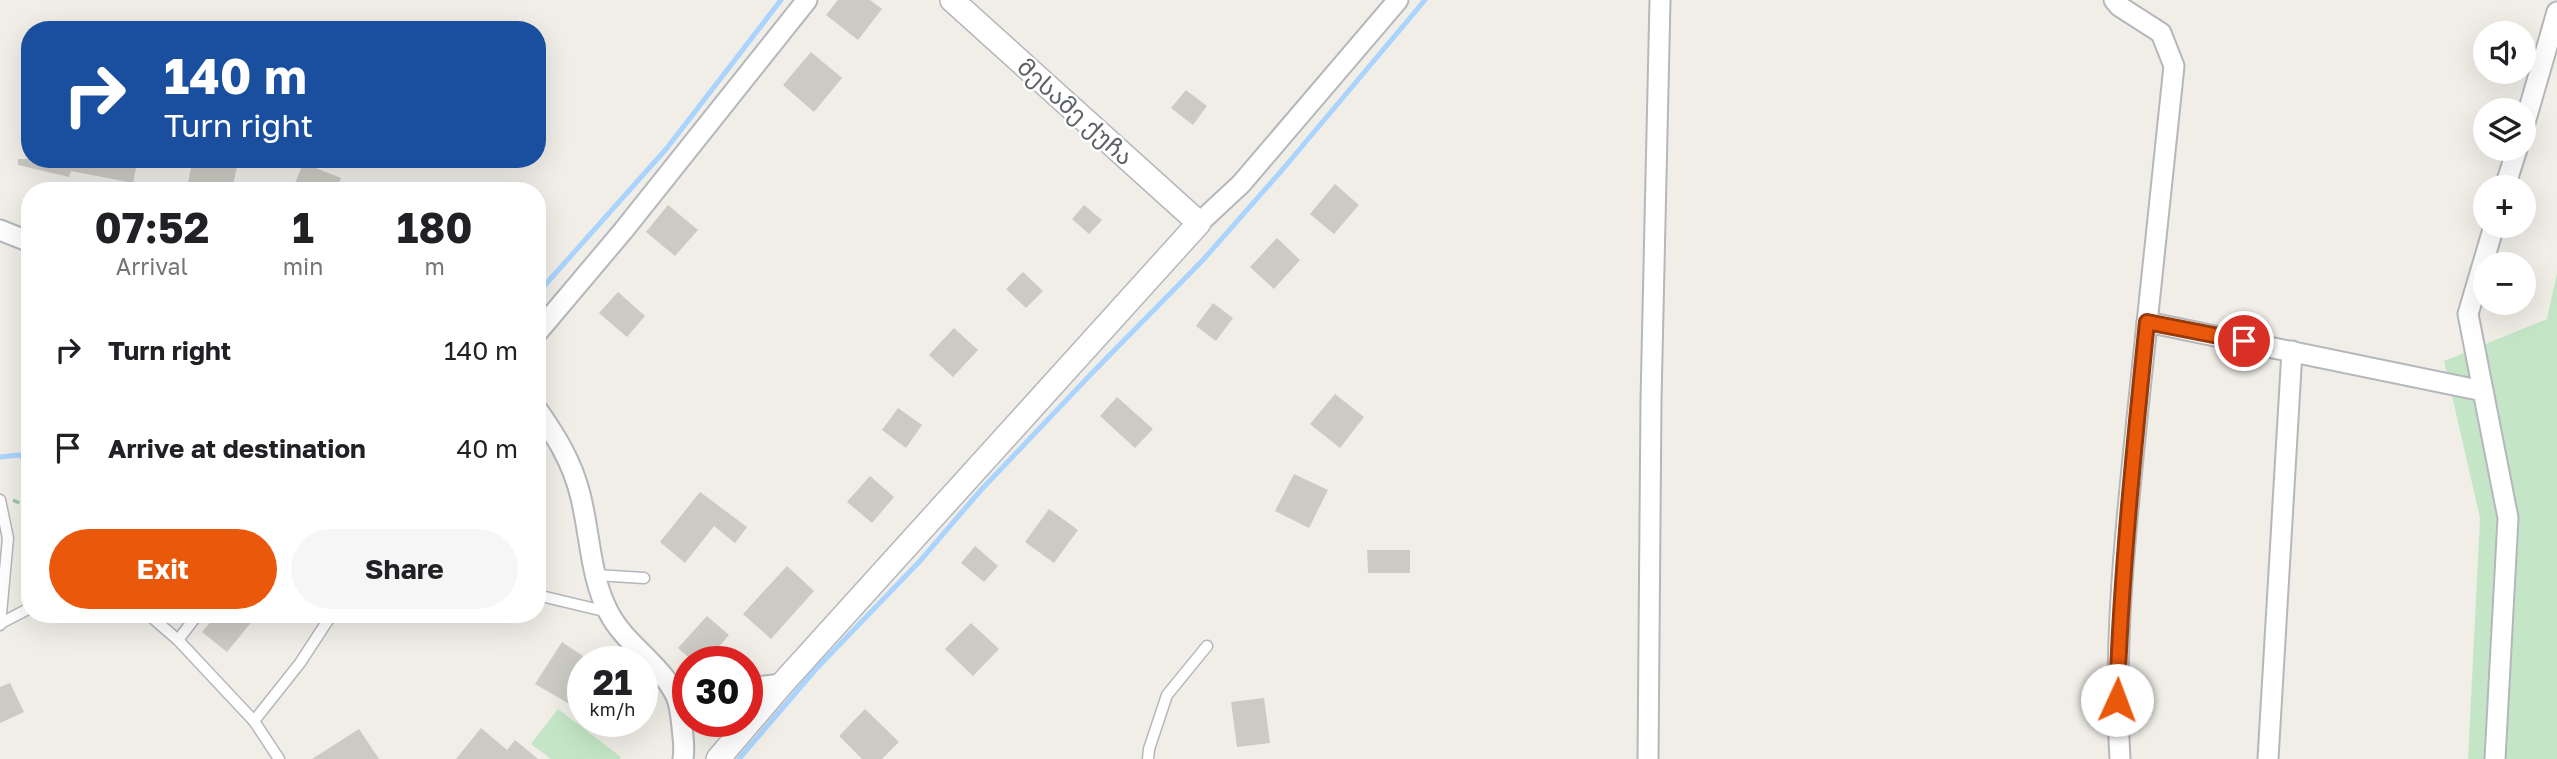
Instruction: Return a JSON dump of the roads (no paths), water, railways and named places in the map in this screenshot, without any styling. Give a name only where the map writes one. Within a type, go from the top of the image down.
[{"type":"street","points":[[546,322],[623,231],[807,0]]},
{"type":"street","name":"მესამე ქუჩა","points":[[952,0],[1199,223]]},
{"type":"street","points":[[718,759],[782,684],[1199,223],[1241,184],[1398,0]]},
{"type":"street","points":[[1648,759],[1651,400],[1660,0]]},
{"type":"street","points":[[2114,0],[2161,33],[2174,66],[2120,611],[2117,700],[2120,759]]},
{"type":"street","points":[[2532,98],[2557,12]]},
{"type":"street","points":[[0,230],[21,238]]},
{"type":"street","points":[[2490,238],[2468,314],[2508,518],[2495,759]]},
{"type":"street","points":[[2147,322],[2483,391]]},
{"type":"street","points":[[2268,759],[2292,351]]},
{"type":"street","points":[[546,422],[566,451],[580,493],[596,575],[608,612],[676,696],[683,759]]},
{"type":"street","points":[[662,676],[672,679]]},
{"type":"street","points":[[763,686],[782,684]]},
{"type":"lane","points":[[0,500],[8,538],[1,624]]},
{"type":"lane","points":[[596,575],[644,578]]},
{"type":"lane","points":[[546,597],[608,612]]},
{"type":"lane","points":[[1,624],[21,613]]},
{"type":"lane","points":[[158,623],[178,640],[254,721],[279,759]]},
{"type":"lane","points":[[178,640],[191,623]]},
{"type":"lane","points":[[254,721],[300,663],[326,623]]},
{"type":"lane","points":[[1148,759],[1167,695],[1207,646]]},
{"type":"waterway","points":[[546,284],[667,148],[781,0]]},
{"type":"waterway","points":[[739,759],[816,669],[920,561],[981,490],[1203,260],[1425,0]]},
{"type":"waterway","points":[[0,457],[21,456]]}]
